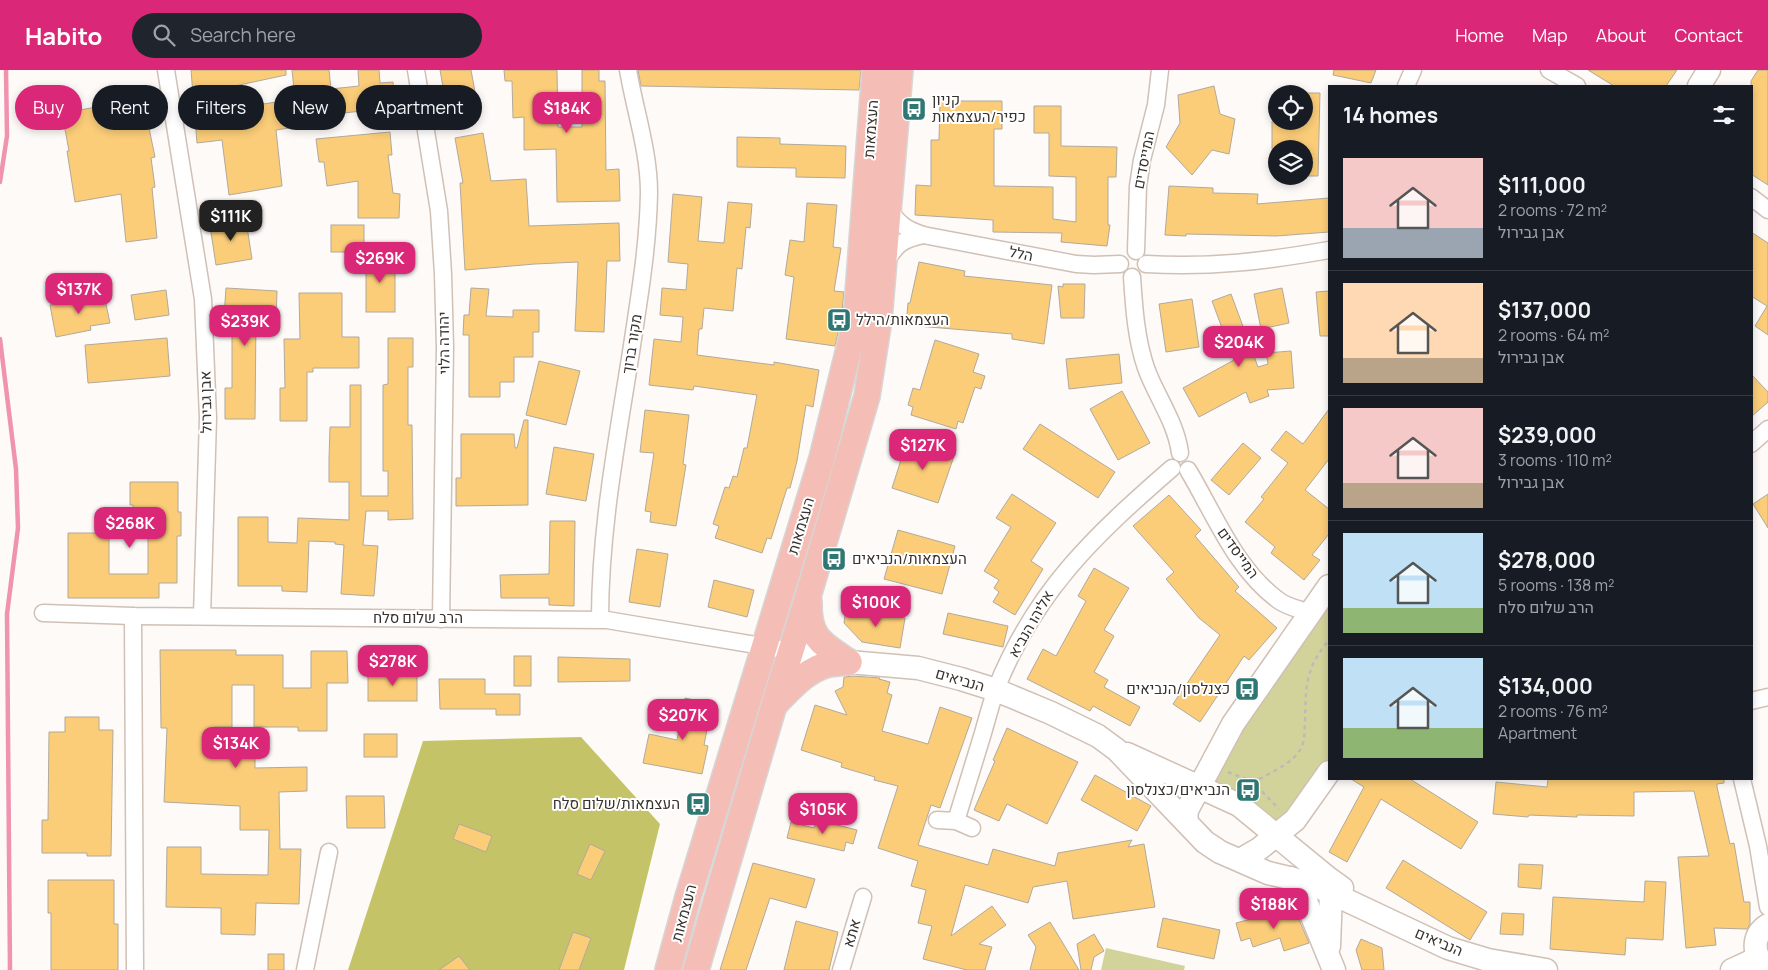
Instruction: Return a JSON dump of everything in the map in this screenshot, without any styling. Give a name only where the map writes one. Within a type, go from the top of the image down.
[{"type":"main road","name":"העצמאות","points":[[668,970],[688,897],[822,458],[856,320],[875,70]]},
{"type":"main road","name":"העצמאות","points":[[696,970],[867,396],[879,319],[900,70]]},
{"type":"main road","points":[[809,592],[809,611],[814,634],[828,648],[849,662]]},
{"type":"main road","points":[[774,705],[792,686],[810,672],[828,664],[849,662]]},
{"type":"street","name":"אבן גבירול","points":[[166,70],[203,299],[208,418],[202,616]]},
{"type":"street","name":"יהודה הלוי","points":[[416,70],[438,211],[443,274],[445,348],[441,618]]},
{"type":"street","name":"מקור ברוך","points":[[600,620],[603,539],[642,283],[649,192],[646,159],[628,70]]},
{"type":"street","name":"המייסדים","points":[[1136,251],[1138,186],[1142,160],[1156,105],[1160,70]]},
{"type":"street","points":[[1406,85],[1413,70]]},
{"type":"street","points":[[1549,70],[1575,85]]},
{"type":"street","points":[[1700,85],[1709,70]]},
{"type":"street","points":[[1753,199],[1768,210]]},
{"type":"street","name":"הלל","points":[[889,210],[906,229],[923,235],[1076,264],[1120,264]]},
{"type":"street","points":[[884,265],[896,246],[907,239],[923,235]]},
{"type":"street","points":[[1132,250],[1136,251],[1145,257],[1146,264],[1142,274],[1132,277],[1125,274],[1120,264],[1124,254],[1132,250]]},
{"type":"street","points":[[1146,264],[1210,266],[1254,262],[1328,250]]},
{"type":"street","points":[[1132,277],[1135,312],[1145,366],[1158,399],[1174,430],[1180,453]]},
{"type":"street","points":[[1753,442],[1768,429]]},
{"type":"street","points":[[1180,453],[1190,458],[1191,465],[1188,470],[1180,473],[1172,468],[1170,461],[1172,457],[1180,453]]},
{"type":"street","name":"אליהו הנביא","points":[[956,821],[996,690],[1018,642],[1034,614],[1054,585],[1095,537],[1172,468]]},
{"type":"street","name":"המייסדים","points":[[1188,470],[1229,543],[1249,571],[1278,600],[1292,608],[1310,613]]},
{"type":"street","points":[[1186,822],[1187,810],[1233,724],[1328,587]]},
{"type":"street","name":"הרב שלום סלח","points":[[43,613],[133,616],[600,620],[791,651]]},
{"type":"street","points":[[133,616],[135,970]]},
{"type":"street","name":"הנביאים","points":[[791,651],[849,662],[918,668],[996,690],[1051,712],[1098,736],[1117,750],[1205,842],[1220,852],[1268,872],[1310,884],[1329,886],[1393,921]]},
{"type":"street","points":[[1753,701],[1768,697]]},
{"type":"street","name":"הנביאים","points":[[1117,750],[1232,801],[1285,829],[1329,886],[1368,910],[1448,948],[1468,955],[1546,970]]},
{"type":"street","points":[[1240,860],[1259,849],[1285,829],[1307,804],[1328,773]]},
{"type":"street","points":[[1742,780],[1758,846],[1768,907]]},
{"type":"street","points":[[937,820],[956,821],[972,828]]},
{"type":"street","points":[[305,970],[329,852]]},
{"type":"street","points":[[1290,878],[1303,894],[1331,955]]},
{"type":"street","points":[[1329,886],[1331,955]]},
{"type":"street","name":"אתא","points":[[842,970],[863,897]]},
{"type":"street","points":[[1331,955],[1333,928],[1348,916],[1368,910]]},
{"type":"street","points":[[1732,970],[1763,963],[1755,950],[1755,942],[1758,934],[1768,925]]},
{"type":"path","points":[[1232,801],[1253,782],[1273,773],[1299,752],[1304,740],[1307,680],[1314,660],[1328,641]]},
{"type":"path","points":[[1210,765],[1253,782],[1285,829]]},
{"type":"green space","points":[[1328,591],[1328,762],[1301,802],[1274,825],[1209,785],[1225,749]]},
{"type":"green space","points":[[1106,948],[1185,966],[1184,970],[1101,970]]},
{"type":"shaded area","points":[[581,737],[660,824],[624,970],[348,970],[423,741]]},
{"type":"building","points":[[191,70],[286,70],[286,75],[239,85],[192,85]]},
{"type":"building","points":[[292,70],[329,70],[331,85],[294,85]]},
{"type":"building","points":[[358,70],[379,70],[380,83],[393,82],[393,85],[359,85]]},
{"type":"building","points":[[440,70],[471,70],[474,85],[443,85]]},
{"type":"building","points":[[504,70],[557,70],[558,127],[582,127],[582,70],[599,70],[599,81],[605,81],[606,170],[619,169],[620,201],[557,202],[556,149],[524,150],[524,117],[513,118],[512,81],[505,81]]},
{"type":"building","points":[[638,70],[861,70],[859,90],[641,86]]},
{"type":"building","points":[[1334,70],[1376,70],[1371,83],[1333,75]]},
{"type":"building","points":[[1588,70],[1677,70],[1667,85],[1612,85]]},
{"type":"building","points":[[1758,70],[1768,70],[1768,185],[1753,175],[1753,85],[1751,85],[1751,81]]},
{"type":"building","points":[[356,86],[356,112],[346,113],[346,87]]},
{"type":"building","points":[[1214,86],[1220,114],[1235,119],[1229,154],[1212,150],[1192,175],[1166,147],[1180,123],[1178,95]]},
{"type":"building","points":[[1313,93],[1320,93],[1318,176],[1313,176],[1313,140],[1272,140],[1272,130],[1313,130]]},
{"type":"building","points":[[940,101],[1002,101],[1002,129],[994,129],[994,186],[1053,187],[1053,219],[1076,222],[1076,177],[1049,176],[1049,133],[1034,133],[1034,106],[1061,106],[1061,146],[1117,147],[1116,177],[1108,177],[1108,225],[1110,225],[1107,246],[1061,242],[1062,233],[993,232],[993,220],[915,215],[916,185],[931,186],[931,140],[939,140]]},
{"type":"building","points":[[274,102],[274,130],[276,130],[282,186],[229,195],[222,140],[197,143],[196,130],[264,130],[264,104]]},
{"type":"building","points":[[92,108],[92,130],[149,130],[155,157],[151,158],[155,187],[152,188],[157,238],[126,242],[121,194],[75,202],[65,130],[82,130],[82,110]]},
{"type":"building","points":[[390,132],[392,155],[388,155],[393,193],[400,194],[399,218],[358,218],[358,181],[327,186],[324,162],[319,162],[316,139]]},
{"type":"building","points":[[483,133],[491,181],[526,179],[529,226],[619,223],[620,261],[607,261],[604,332],[575,331],[578,262],[465,270],[460,183],[463,183],[455,138]]},
{"type":"building","points":[[737,137],[780,138],[780,144],[846,146],[845,178],[796,177],[796,168],[737,167]]},
{"type":"building","points":[[1169,186],[1213,188],[1213,193],[1258,194],[1257,204],[1328,198],[1328,232],[1276,236],[1165,235]]},
{"type":"building","points":[[673,194],[702,197],[698,241],[724,243],[728,202],[752,204],[750,228],[746,227],[742,269],[737,268],[733,311],[704,308],[702,329],[699,329],[697,355],[774,365],[774,362],[819,370],[813,407],[806,405],[797,461],[790,488],[787,488],[771,539],[767,538],[762,553],[715,538],[719,526],[713,524],[725,487],[729,488],[733,476],[737,477],[744,448],[747,448],[757,395],[694,386],[693,390],[649,385],[654,339],[681,342],[683,317],[660,315],[662,288],[686,290],[688,264],[668,262]]},
{"type":"building","points":[[807,203],[837,205],[833,247],[841,248],[834,291],[844,292],[841,320],[835,346],[786,339],[794,277],[785,275],[790,240],[804,242]]},
{"type":"building","points":[[246,220],[252,259],[216,265],[210,226]]},
{"type":"building","points":[[331,225],[364,225],[364,252],[331,252]]},
{"type":"building","points":[[1753,233],[1768,243],[1768,335],[1755,326],[1767,306],[1753,297]]},
{"type":"building","points":[[366,256],[395,256],[395,312],[366,312]]},
{"type":"building","points":[[919,262],[965,271],[964,276],[1052,285],[1044,344],[1012,339],[1012,334],[906,325],[908,303],[910,303]]},
{"type":"building","points":[[1063,284],[1085,284],[1084,318],[1061,318],[1058,286],[1063,287]]},
{"type":"building","points":[[226,288],[277,291],[276,319],[256,318],[255,419],[225,419],[225,388],[232,388],[232,317],[224,316]]},
{"type":"building","points":[[471,288],[489,289],[486,316],[513,317],[513,310],[539,310],[539,332],[533,332],[533,357],[514,357],[514,382],[500,382],[500,397],[469,397],[469,335],[463,335],[464,315],[469,315]]},
{"type":"building","points":[[1282,288],[1289,323],[1261,329],[1254,294]]},
{"type":"building","points":[[166,290],[169,315],[135,320],[131,295]]},
{"type":"building","points":[[1328,291],[1328,336],[1320,336],[1316,292]]},
{"type":"building","points":[[299,293],[342,293],[342,337],[359,337],[359,368],[313,368],[313,372],[307,372],[307,421],[280,421],[280,388],[285,388],[284,339],[300,339]]},
{"type":"building","points":[[1231,294],[1258,367],[1268,364],[1266,353],[1291,351],[1294,388],[1267,390],[1269,396],[1250,403],[1246,392],[1199,417],[1183,388],[1234,360],[1212,301]]},
{"type":"building","points":[[104,295],[110,323],[90,326],[91,330],[56,337],[50,305]]},
{"type":"building","points":[[1192,299],[1199,347],[1166,352],[1159,304]]},
{"type":"building","points":[[167,338],[170,376],[88,383],[85,345]]},
{"type":"building","points":[[388,338],[413,338],[413,367],[408,367],[408,425],[412,425],[413,519],[388,520],[388,511],[366,511],[363,545],[378,546],[374,596],[341,594],[344,545],[335,544],[335,542],[309,541],[307,592],[282,591],[282,586],[238,586],[238,517],[268,517],[268,542],[297,543],[298,518],[349,520],[349,482],[329,482],[329,459],[330,427],[350,427],[350,385],[361,385],[361,496],[388,496],[388,471],[383,471],[383,385],[388,384]]},
{"type":"building","points":[[935,340],[979,354],[973,372],[985,376],[981,389],[975,387],[963,423],[958,421],[956,429],[911,415],[913,407],[908,405],[913,388],[920,390]]},
{"type":"building","points":[[1119,354],[1122,383],[1069,389],[1066,359]]},
{"type":"building","points":[[539,361],[580,371],[566,425],[526,415]]},
{"type":"building","points":[[1753,376],[1768,392],[1768,402],[1753,415]]},
{"type":"building","points":[[1122,391],[1150,443],[1118,460],[1090,409]]},
{"type":"building","points":[[645,410],[689,415],[683,464],[686,465],[676,526],[650,522],[651,512],[645,511],[654,453],[640,452]]},
{"type":"building","points":[[1328,410],[1328,460],[1305,490],[1328,508],[1328,535],[1312,555],[1320,560],[1304,580],[1271,553],[1275,547],[1245,522],[1264,499],[1261,497],[1288,463],[1271,450],[1286,431],[1303,444]]},
{"type":"building","points":[[524,420],[528,420],[528,505],[456,506],[456,478],[461,478],[461,434],[514,434],[515,448],[517,448]]},
{"type":"building","points":[[1040,424],[1115,472],[1098,498],[1023,449]]},
{"type":"building","points":[[908,438],[935,447],[934,450],[954,456],[938,503],[892,488]]},
{"type":"building","points":[[1243,443],[1261,458],[1229,495],[1211,480]]},
{"type":"building","points":[[554,447],[594,454],[586,501],[546,494]]},
{"type":"building","points":[[130,482],[178,482],[178,512],[181,512],[181,536],[177,536],[177,583],[159,583],[159,598],[68,598],[68,533],[109,533],[109,574],[148,574],[148,537],[133,537],[133,505],[130,505]]},
{"type":"building","points":[[1012,494],[1056,523],[1031,561],[1043,569],[1015,615],[993,602],[999,592],[994,588],[999,580],[984,571],[1011,527],[996,518]]},
{"type":"building","points":[[1768,494],[1768,528],[1753,504]]},
{"type":"building","points":[[1169,495],[1201,530],[1195,536],[1239,587],[1235,591],[1277,628],[1249,660],[1244,656],[1200,722],[1173,704],[1220,635],[1199,618],[1166,579],[1174,572],[1133,526]]},
{"type":"building","points":[[550,521],[575,521],[574,606],[549,605],[549,598],[501,598],[500,575],[549,574]]},
{"type":"building","points":[[898,530],[955,546],[942,594],[884,579]]},
{"type":"building","points":[[637,549],[668,554],[660,607],[629,602]]},
{"type":"building","points":[[1094,568],[1129,588],[1104,630],[1114,636],[1094,672],[1108,680],[1104,687],[1140,707],[1130,726],[1093,706],[1090,711],[1027,679],[1043,649],[1056,656],[1086,601],[1078,596]]},
{"type":"building","points":[[714,580],[754,590],[747,617],[708,607]]},
{"type":"building","points":[[846,609],[905,618],[900,648],[862,642],[844,623]]},
{"type":"building","points":[[948,613],[1008,626],[1003,647],[943,634]]},
{"type":"building","points":[[160,650],[236,650],[236,655],[283,655],[283,688],[311,688],[311,651],[347,651],[348,683],[327,683],[327,731],[298,731],[298,727],[254,727],[254,685],[232,685],[232,727],[214,727],[214,750],[255,752],[255,768],[307,767],[307,791],[279,792],[280,849],[301,849],[299,904],[256,903],[255,935],[221,934],[221,908],[166,907],[167,847],[201,847],[201,874],[268,875],[269,830],[240,830],[240,806],[164,802],[167,728],[161,728]]},
{"type":"building","points":[[514,656],[531,656],[531,686],[514,686]]},
{"type":"building","points":[[558,657],[630,659],[630,681],[558,682]]},
{"type":"building","points":[[368,673],[417,673],[417,701],[368,701]]},
{"type":"building","points":[[844,677],[880,678],[890,682],[887,693],[892,695],[882,731],[928,744],[940,707],[972,718],[940,808],[931,805],[918,845],[988,865],[993,849],[1055,866],[1058,853],[1132,840],[1128,847],[1144,844],[1155,907],[1073,919],[1067,881],[1033,887],[1028,903],[965,885],[951,936],[992,906],[1006,925],[979,944],[992,947],[985,970],[967,970],[923,959],[932,926],[918,923],[926,890],[911,886],[918,861],[878,848],[898,786],[874,780],[875,777],[841,767],[842,763],[801,750],[815,705],[847,715],[835,691],[843,687]]},
{"type":"building","points":[[439,679],[485,679],[485,694],[520,694],[520,715],[496,715],[496,709],[440,709]]},
{"type":"building","points":[[685,698],[712,704],[704,745],[708,746],[702,774],[643,763],[649,734],[677,740]]},
{"type":"building","points":[[65,717],[99,717],[99,730],[113,730],[111,856],[87,856],[87,853],[42,853],[42,820],[48,820],[49,732],[65,732]]},
{"type":"building","points":[[1007,728],[1078,762],[1047,824],[1007,804],[999,821],[974,810]]},
{"type":"building","points":[[364,734],[397,734],[397,757],[364,757]]},
{"type":"building","points":[[1095,775],[1151,806],[1137,831],[1081,800]]},
{"type":"building","points":[[1353,780],[1412,780],[1478,822],[1461,849],[1381,799],[1347,862],[1329,852],[1364,787]]},
{"type":"building","points":[[1548,780],[1724,780],[1724,783],[1717,784],[1717,787],[1730,844],[1734,843],[1744,902],[1750,902],[1750,924],[1747,929],[1714,928],[1716,945],[1686,948],[1678,857],[1709,856],[1694,791],[1634,792],[1634,816],[1577,815],[1577,817],[1529,815],[1528,817],[1493,814],[1496,782],[1547,787]]},
{"type":"building","points":[[346,796],[384,796],[385,828],[347,828]]},
{"type":"building","points":[[817,820],[857,830],[853,844],[846,842],[844,851],[787,838],[791,822],[814,828]]},
{"type":"building","points":[[459,824],[492,836],[486,852],[453,839]]},
{"type":"building","points":[[590,844],[605,851],[591,880],[577,874]]},
{"type":"building","points":[[1403,860],[1487,912],[1470,940],[1386,888]]},
{"type":"building","points":[[753,863],[815,879],[806,908],[770,898],[746,970],[720,970]]},
{"type":"building","points":[[1519,864],[1543,865],[1541,889],[1518,887]]},
{"type":"building","points":[[48,880],[114,880],[114,924],[118,924],[118,970],[51,970],[51,913],[48,913]]},
{"type":"building","points":[[1645,881],[1666,882],[1663,940],[1626,938],[1625,955],[1550,949],[1553,897],[1644,902]]},
{"type":"building","points":[[1294,908],[1309,943],[1284,951],[1280,938],[1253,947],[1250,938],[1241,941],[1236,923]]},
{"type":"building","points":[[1502,913],[1524,914],[1523,935],[1500,934]]},
{"type":"building","points":[[1163,918],[1220,930],[1214,959],[1157,947]]},
{"type":"building","points":[[796,921],[838,932],[829,970],[784,970]]},
{"type":"building","points":[[1050,922],[1079,970],[1030,970],[1036,947],[1028,935]]},
{"type":"building","points":[[573,932],[591,938],[579,970],[559,970]]},
{"type":"building","points":[[1094,934],[1104,951],[1094,957],[1091,970],[1081,970],[1077,944]]},
{"type":"building","points":[[1361,939],[1382,948],[1384,970],[1362,970],[1356,950]]},
{"type":"building","points":[[268,954],[284,954],[284,970],[268,970]]},
{"type":"building","points":[[459,956],[470,970],[439,970]]},
{"type":"waterway","points":[[0,182],[7,136],[6,70]]},
{"type":"waterway","points":[[0,339],[16,469],[18,528],[7,614],[10,970]]},
{"type":"place","name":"קניון כפיר/העצמאות","points":[[914,109]]},
{"type":"place","name":"העצמאות/הילל","points":[[839,320]]},
{"type":"place","name":"העצמאות/הנביאים","points":[[834,559]]},
{"type":"place","name":"כצנלסון/הנביאים","points":[[1247,689]]},
{"type":"place","name":"הנביאים/כצנלסון","points":[[1248,790]]},
{"type":"place","name":"העצמאות/שלום סלח","points":[[698,804]]}]
